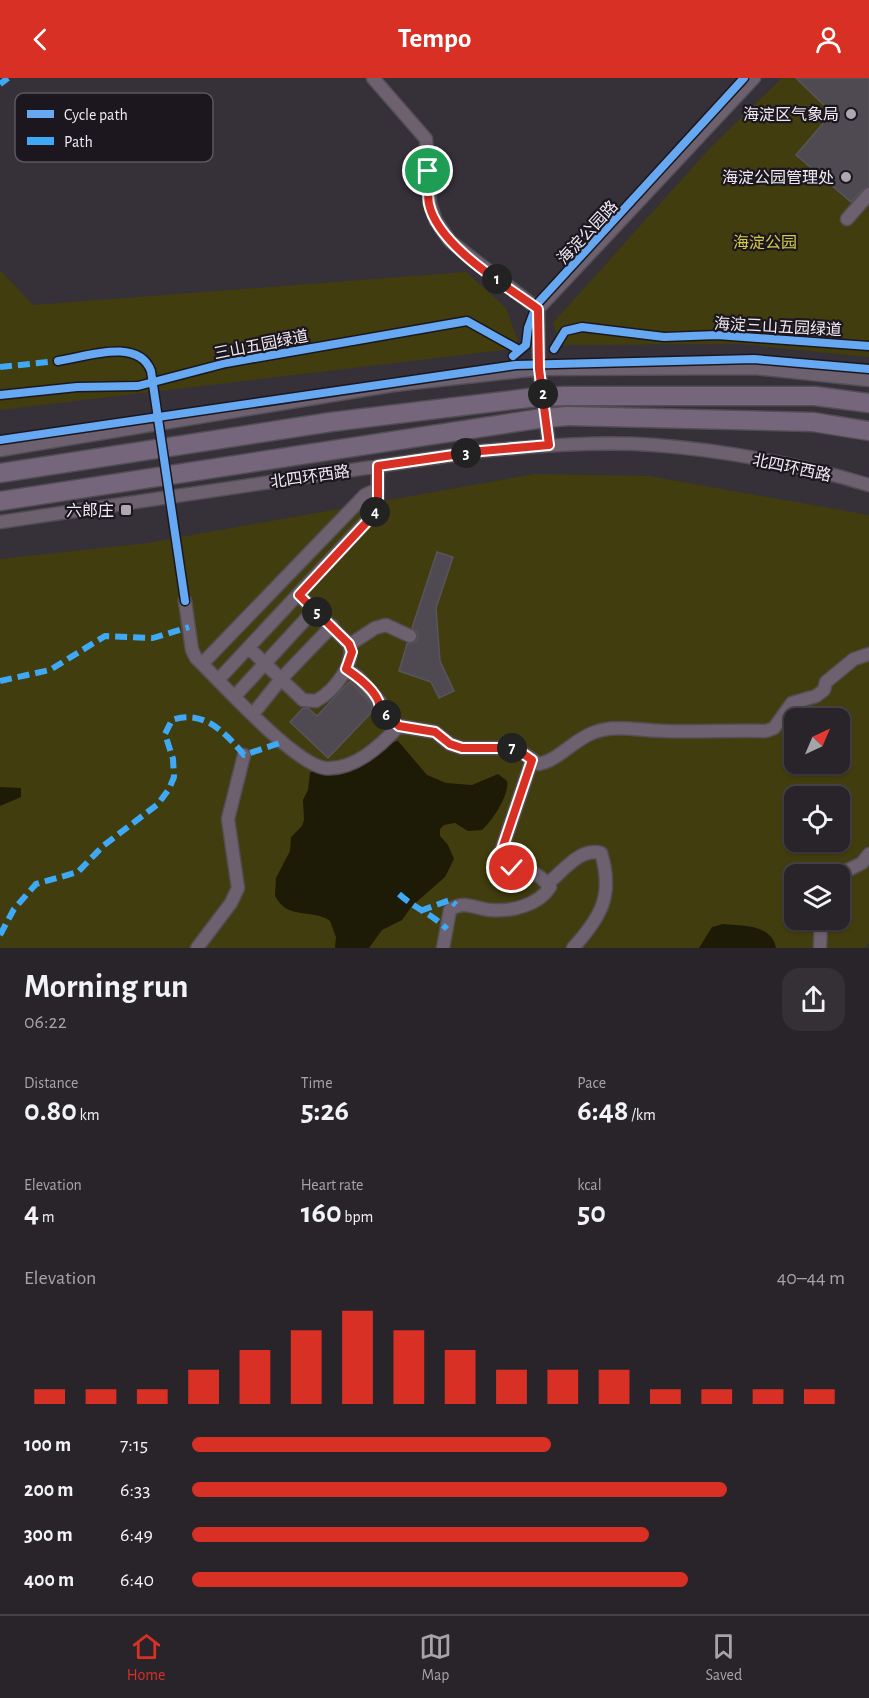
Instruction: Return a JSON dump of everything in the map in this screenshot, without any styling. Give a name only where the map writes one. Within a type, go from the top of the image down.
[{"type":"highway","points":[[0,473],[331,422],[537,398],[815,396],[869,403]]},
{"type":"highway","name":"北四环西路","points":[[0,501],[567,416],[813,422],[869,431]]},
{"type":"highway","points":[[813,422],[869,443]]},
{"type":"street","points":[[373,78],[426,139],[429,204],[436,221],[450,241],[538,309],[539,369],[549,445]]},
{"type":"street","name":"海淀公园路","points":[[538,309],[754,78]]},
{"type":"street","points":[[848,219],[869,194]]},
{"type":"street","points":[[0,450],[394,385],[539,369],[755,368],[869,380]]},
{"type":"street","name":"北四环西路","points":[[0,522],[481,451],[549,445],[665,447],[744,457],[869,485]]},
{"type":"street","points":[[218,680],[378,510],[378,466]]},
{"type":"street","points":[[202,664],[365,495],[378,489]]},
{"type":"street","points":[[249,648],[303,700],[316,701],[340,678],[352,652],[349,645],[299,595]]},
{"type":"street","points":[[185,601],[192,650],[202,664],[278,738],[301,757],[326,768],[348,765],[381,745],[399,726]]},
{"type":"street","points":[[235,696],[314,610]]},
{"type":"street","points":[[349,645],[375,628],[386,625],[410,636]]},
{"type":"street","points":[[253,714],[281,679],[332,626]]},
{"type":"street","points":[[346,669],[358,677],[380,702],[380,709],[399,726],[435,732],[450,744],[462,748],[515,748],[539,764],[548,762],[567,747],[595,732],[623,728],[662,731],[766,731],[774,728],[792,704],[816,696],[824,690],[826,682],[854,659],[869,654]]},
{"type":"street","points":[[197,948],[231,903],[238,888],[228,819],[244,755]]},
{"type":"street","points":[[443,948],[450,910],[456,905],[463,903],[490,910],[516,908],[532,903],[550,887],[536,875],[512,868],[504,859],[502,849],[532,760]]},
{"type":"street","points":[[547,884],[576,858],[594,851],[601,853],[607,888],[596,922],[573,948]]},
{"type":"street","points":[[850,869],[862,863],[869,854]]},
{"type":"street","points":[[820,948],[821,930]]},
{"type":"green space","name":"海淀公园","points":[[782,78],[869,78],[869,357],[741,344],[560,345],[553,323],[710,148]]},
{"type":"green space","points":[[0,270],[33,305],[466,272],[506,308],[518,341],[513,349],[0,410]]},
{"type":"green space","points":[[535,474],[649,476],[869,515],[869,943],[865,948],[0,948],[0,559],[147,543]]},
{"type":"shaded area","points":[[398,741],[427,775],[446,783],[472,785],[498,774],[507,781],[506,793],[495,814],[482,830],[468,831],[455,823],[444,825],[440,829],[440,836],[448,845],[454,859],[445,877],[412,906],[402,920],[382,930],[369,948],[335,948],[336,937],[330,921],[316,915],[287,909],[280,904],[275,896],[276,878],[290,851],[291,837],[302,826],[304,820],[303,800],[308,790],[310,773],[340,760],[374,758],[389,743]]},
{"type":"shaded area","points":[[0,787],[21,788],[21,797],[0,806]]},
{"type":"shaded area","points":[[723,924],[762,930],[769,934],[776,948],[699,948],[712,927]]},
{"type":"building","points":[[796,78],[869,78],[869,186],[851,202],[796,155],[832,113]]},
{"type":"building","points":[[437,552],[453,557],[436,608],[440,661],[454,691],[439,698],[431,682],[399,671],[407,644],[414,643],[418,639],[417,632],[412,628]]},
{"type":"building","points":[[350,681],[372,705],[372,712],[328,758],[290,722],[303,708],[309,709],[317,716]]},
{"type":"marked path","points":[[0,84],[8,78]]},
{"type":"marked path","points":[[0,367],[58,361]]},
{"type":"marked path","points":[[0,681],[50,670],[105,636],[153,638],[189,627]]},
{"type":"marked path","points":[[0,935],[14,909],[36,884],[78,872],[103,846],[158,804],[169,789],[174,777],[173,759],[165,734],[172,720],[183,717],[203,720],[221,731],[244,755],[283,742]]},
{"type":"marked path","points":[[399,894],[447,929]]},
{"type":"marked path","points":[[420,911],[450,900],[456,905]]},
{"type":"cycle path","points":[[513,356],[526,345],[528,328],[537,304],[744,78]]},
{"type":"cycle path","name":"三山五园绿道","points":[[0,395],[77,387],[138,386],[226,363],[467,321],[519,350]]},
{"type":"cycle path","name":"海淀三山五园绿道","points":[[554,349],[565,331],[582,327],[664,337],[717,335],[869,346]]},
{"type":"cycle path","points":[[58,361],[96,353],[123,352],[135,355],[144,361],[151,371],[185,601]]},
{"type":"cycle path","points":[[0,440],[516,365],[754,359],[869,369]]},
{"type":"place","name":"海淀区气象局","points":[[851,114]]},
{"type":"place","name":"海淀公园管理处","points":[[846,177]]},
{"type":"place","name":"六郎庄","points":[[126,510]]},
{"type":"route","points":[[428,171],[429,204],[436,221],[450,241],[538,309],[539,369],[549,445],[481,451],[378,466],[378,510],[299,595],[349,644],[352,652],[346,669],[358,677],[380,702],[380,709],[399,726],[435,732],[450,744],[462,748],[515,748],[532,760],[502,849],[504,859],[512,868]]}]
